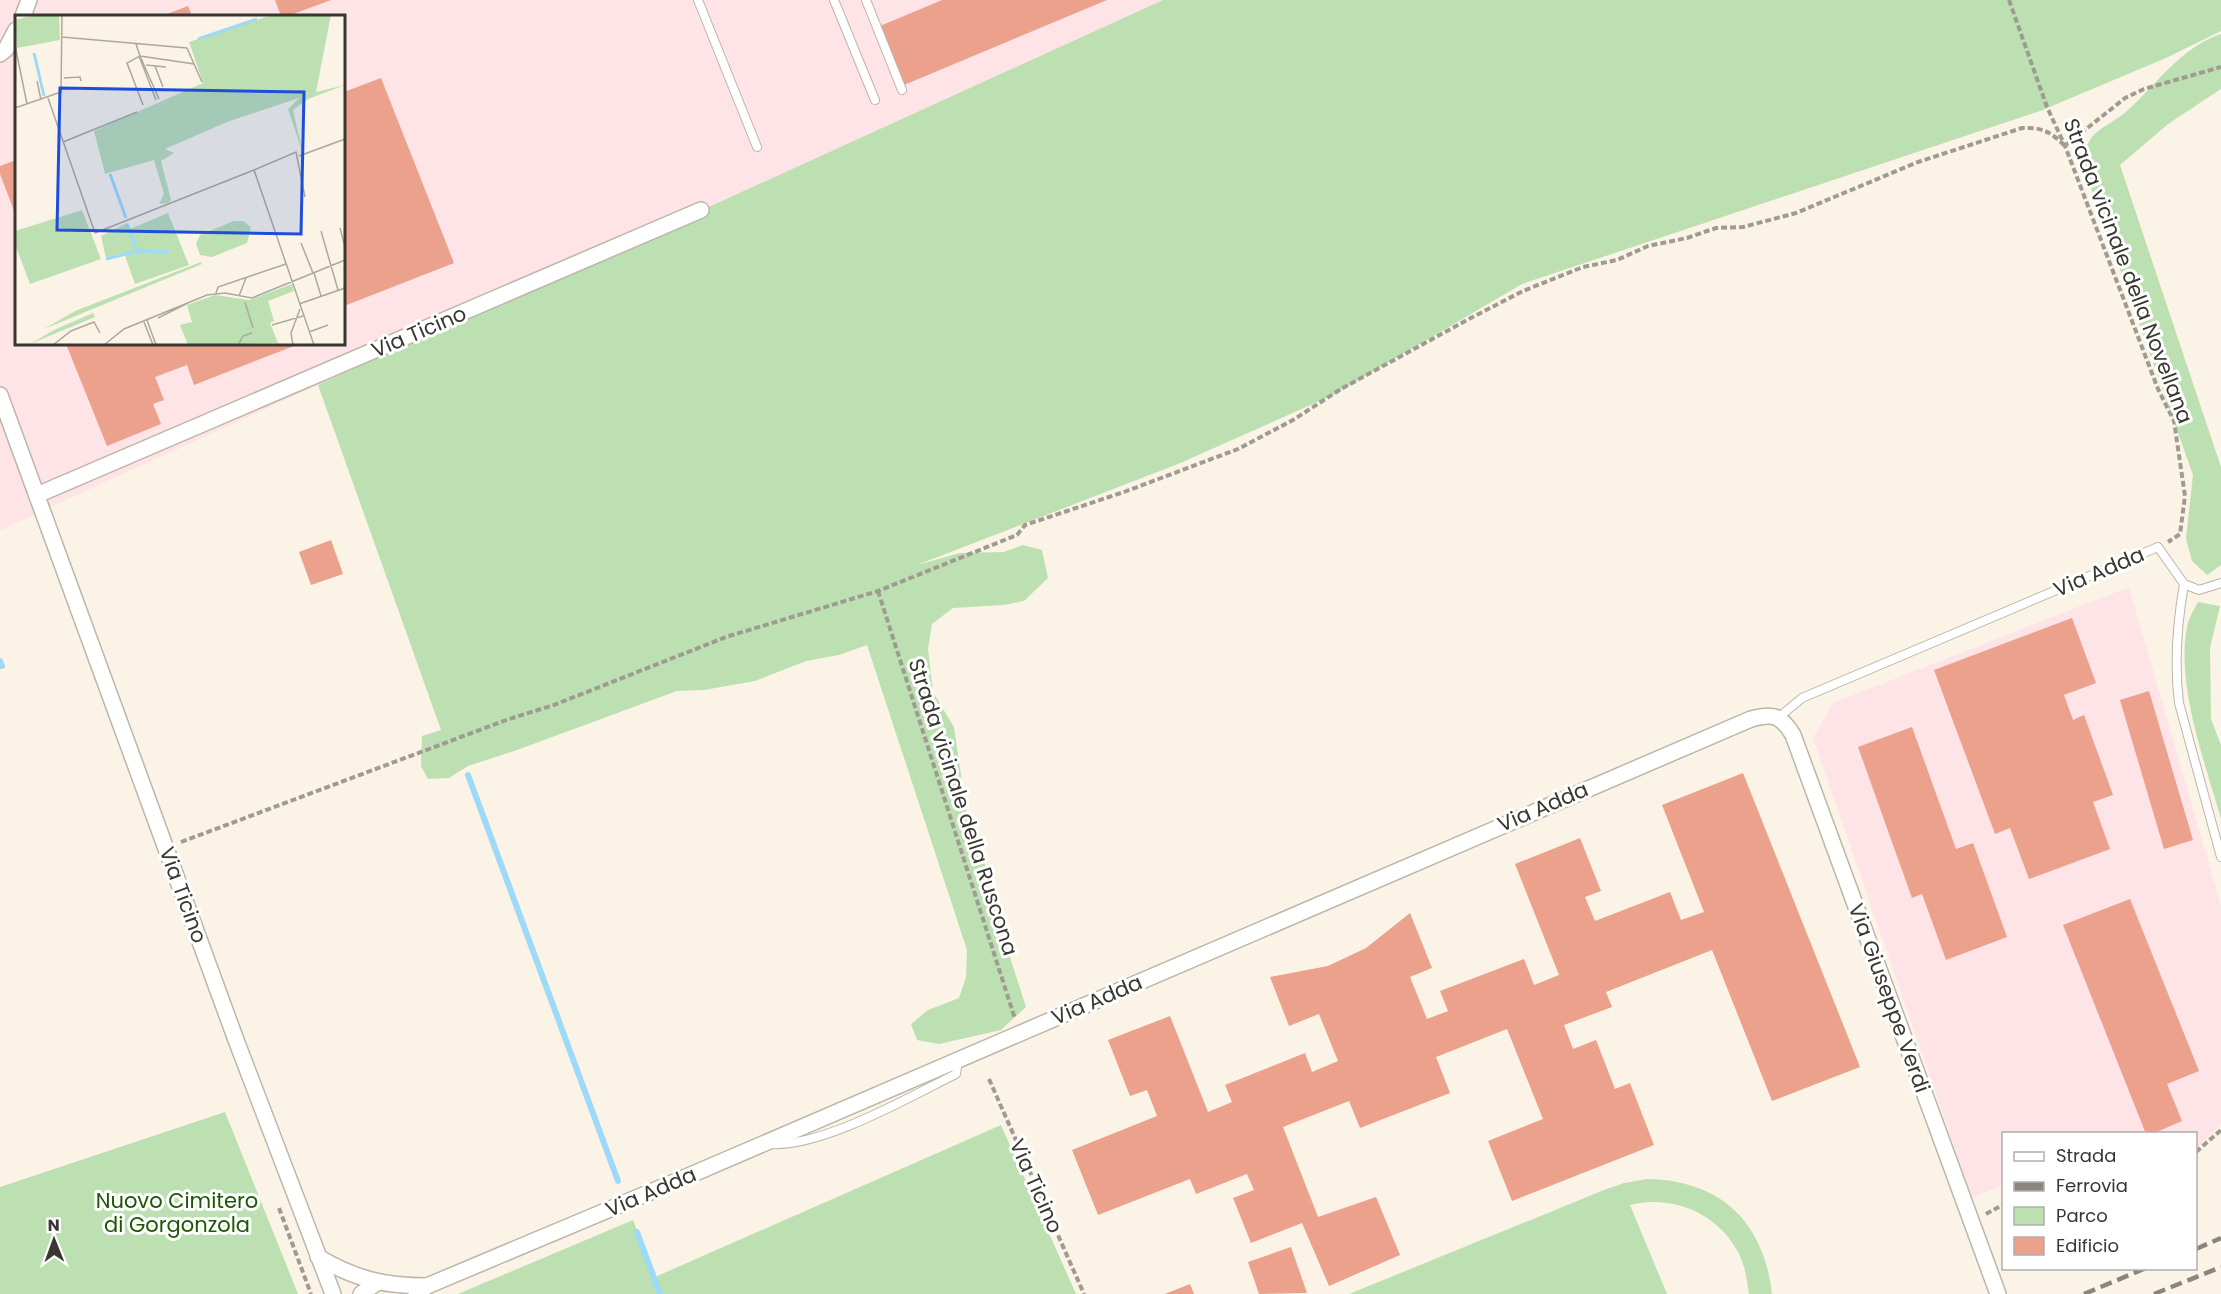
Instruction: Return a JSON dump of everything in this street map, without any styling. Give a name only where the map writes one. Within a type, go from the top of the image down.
[{"type":"street","points":[[22,15],[29,0]]},
{"type":"street","points":[[0,54],[15,32]]},
{"type":"street","name":"Via Ticino","points":[[37,495],[701,210]]},
{"type":"street","name":"Via Ticino","points":[[0,395],[236,1040],[333,1294]]},
{"type":"street","name":"Via Adda","points":[[318,1257],[348,1273],[422,1290],[1744,722],[1773,716]]},
{"type":"street","name":"Via Giuseppe Verdi","points":[[1773,716],[1786,723],[1793,735],[1998,1294]]},
{"type":"street","points":[[361,1294],[378,1281]]},
{"type":"lane","points":[[698,0],[757,147]]},
{"type":"lane","points":[[834,0],[874,100]]},
{"type":"lane","points":[[866,0],[902,90]]},
{"type":"lane","name":"Via Adda","points":[[1773,716],[1802,698],[2158,547],[2184,584]]},
{"type":"lane","points":[[2221,583],[2199,590],[2184,584],[2176,647],[2175,677],[2178,704],[2221,857]]},
{"type":"path","name":"Strada vicinale della Novellana","points":[[2009,0],[2047,107],[2065,146],[2158,389],[2174,421],[2185,496],[2181,534],[2158,547]]},
{"type":"path","points":[[166,848],[509,719],[555,705],[726,637],[878,591],[1017,535],[1025,525],[1124,492],[1239,449],[1467,320],[1523,291],[1583,267],[1617,260],[1648,246],[1687,238],[1716,228],[1743,227],[1796,213],[1918,162],[2022,128],[2038,128],[2053,134],[2065,146],[2125,98],[2144,89],[2221,67]]},
{"type":"path","name":"Strada vicinale della Ruscona","points":[[878,591],[1019,1033]]},
{"type":"path","name":"Via Ticino","points":[[989,1078],[1084,1294]]},
{"type":"path","points":[[2197,1151],[2221,1130]]},
{"type":"path","points":[[1981,1216],[2002,1205]]},
{"type":"shaded area","points":[[0,0],[1163,0],[0,530]]},
{"type":"shaded area","points":[[2129,587],[2221,906],[2221,1124],[2197,1148],[2197,1132],[2002,1132],[2002,1185],[1972,1198],[1813,738],[1833,703]]},
{"type":"green space","points":[[1163,0],[2221,0],[2221,31],[2166,58],[2040,111],[1522,284],[1333,395],[1178,464],[917,565],[960,553],[1004,552],[1023,545],[1042,550],[1048,578],[1024,601],[1003,605],[953,608],[932,624],[928,649],[933,692],[954,727],[972,836],[987,869],[992,886],[994,907],[1026,1007],[1001,1030],[939,1044],[917,1040],[911,1024],[928,1010],[959,998],[966,977],[967,950],[867,645],[839,655],[806,661],[755,681],[704,690],[677,691],[468,766],[449,778],[428,779],[421,766],[422,736],[441,730],[318,385]]},
{"type":"green space","points":[[2221,34],[2221,89],[2168,124],[2120,165],[2221,467],[2221,565],[2207,575],[2192,561],[2186,539],[2193,475],[2091,188],[2086,170],[2085,152],[2096,133],[2126,112],[2181,57]]},
{"type":"green space","points":[[2198,602],[2220,606],[2210,648],[2211,719],[2221,745],[2221,819],[2193,721],[2185,670],[2188,623]]},
{"type":"green space","name":"Nuovo Cimitero di Gorgonzola","points":[[225,1112],[298,1294],[0,1294],[0,1187]]},
{"type":"green space","points":[[1001,1125],[1076,1294],[458,1294],[633,1220],[655,1277]]},
{"type":"green space","points":[[1647,1179],[1673,1181],[1697,1187],[1717,1197],[1734,1210],[1748,1226],[1760,1246],[1772,1294],[1749,1294],[1739,1254],[1720,1228],[1707,1218],[1678,1205],[1646,1202],[1630,1205],[1667,1294],[1349,1294],[1604,1190],[1624,1183]]},
{"type":"building","points":[[275,0],[331,0],[291,15],[281,15]]},
{"type":"building","points":[[942,0],[1107,0],[904,85],[880,26]]},
{"type":"building","points":[[188,6],[192,15],[165,15]]},
{"type":"building","points":[[381,78],[454,263],[345,306],[345,92]]},
{"type":"building","points":[[15,160],[15,213],[0,174],[0,166]]},
{"type":"building","points":[[66,345],[296,345],[194,385],[187,365],[155,377],[164,400],[153,404],[161,424],[107,446]]},
{"type":"building","points":[[331,540],[343,574],[311,585],[299,552]]},
{"type":"building","points":[[2072,618],[2096,683],[2064,695],[2073,720],[2084,715],[2113,795],[2093,802],[2110,849],[2029,879],[2010,828],[1995,834],[1934,670]]},
{"type":"building","points":[[2149,691],[2193,840],[2164,849],[2120,700]]},
{"type":"building","points":[[1912,727],[1956,849],[1973,843],[2007,937],[1946,960],[1922,894],[1912,898],[1858,747]]},
{"type":"building","points":[[1743,773],[1860,1067],[1772,1101],[1712,950],[1606,992],[1612,1007],[1564,1025],[1573,1049],[1596,1040],[1615,1089],[1630,1083],[1654,1145],[1512,1201],[1488,1141],[1543,1119],[1507,1029],[1436,1057],[1450,1093],[1360,1128],[1349,1101],[1283,1127],[1318,1217],[1376,1197],[1400,1255],[1329,1286],[1302,1223],[1251,1243],[1233,1198],[1254,1190],[1247,1174],[1196,1194],[1190,1179],[1098,1215],[1072,1150],[1157,1116],[1147,1090],[1130,1096],[1108,1040],[1170,1016],[1208,1112],[1232,1102],[1225,1085],[1305,1053],[1312,1072],[1338,1061],[1319,1014],[1289,1026],[1270,977],[1328,966],[1366,948],[1410,913],[1432,968],[1410,977],[1427,1019],[1448,1011],[1440,991],[1524,959],[1534,985],[1559,975],[1515,864],[1580,838],[1601,891],[1585,897],[1595,921],[1670,892],[1681,920],[1704,912],[1662,805]]},
{"type":"building","points":[[2130,899],[2199,1071],[2167,1084],[2182,1121],[2157,1132],[2145,1132],[2063,925]]},
{"type":"building","points":[[1291,1247],[1307,1293],[1259,1294],[1248,1262]]},
{"type":"building","points":[[1190,1284],[1194,1294],[1165,1294]]},
{"type":"waterway","points":[[0,661],[2,666]]},
{"type":"waterway","points":[[468,775],[618,1181]]},
{"type":"waterway","points":[[637,1232],[660,1294]]},
{"type":"railway","points":[[2197,1249],[2221,1238]]},
{"type":"railway","points":[[2154,1294],[2221,1267]]},
{"type":"railway","points":[[2084,1294],[2141,1270]]}]
